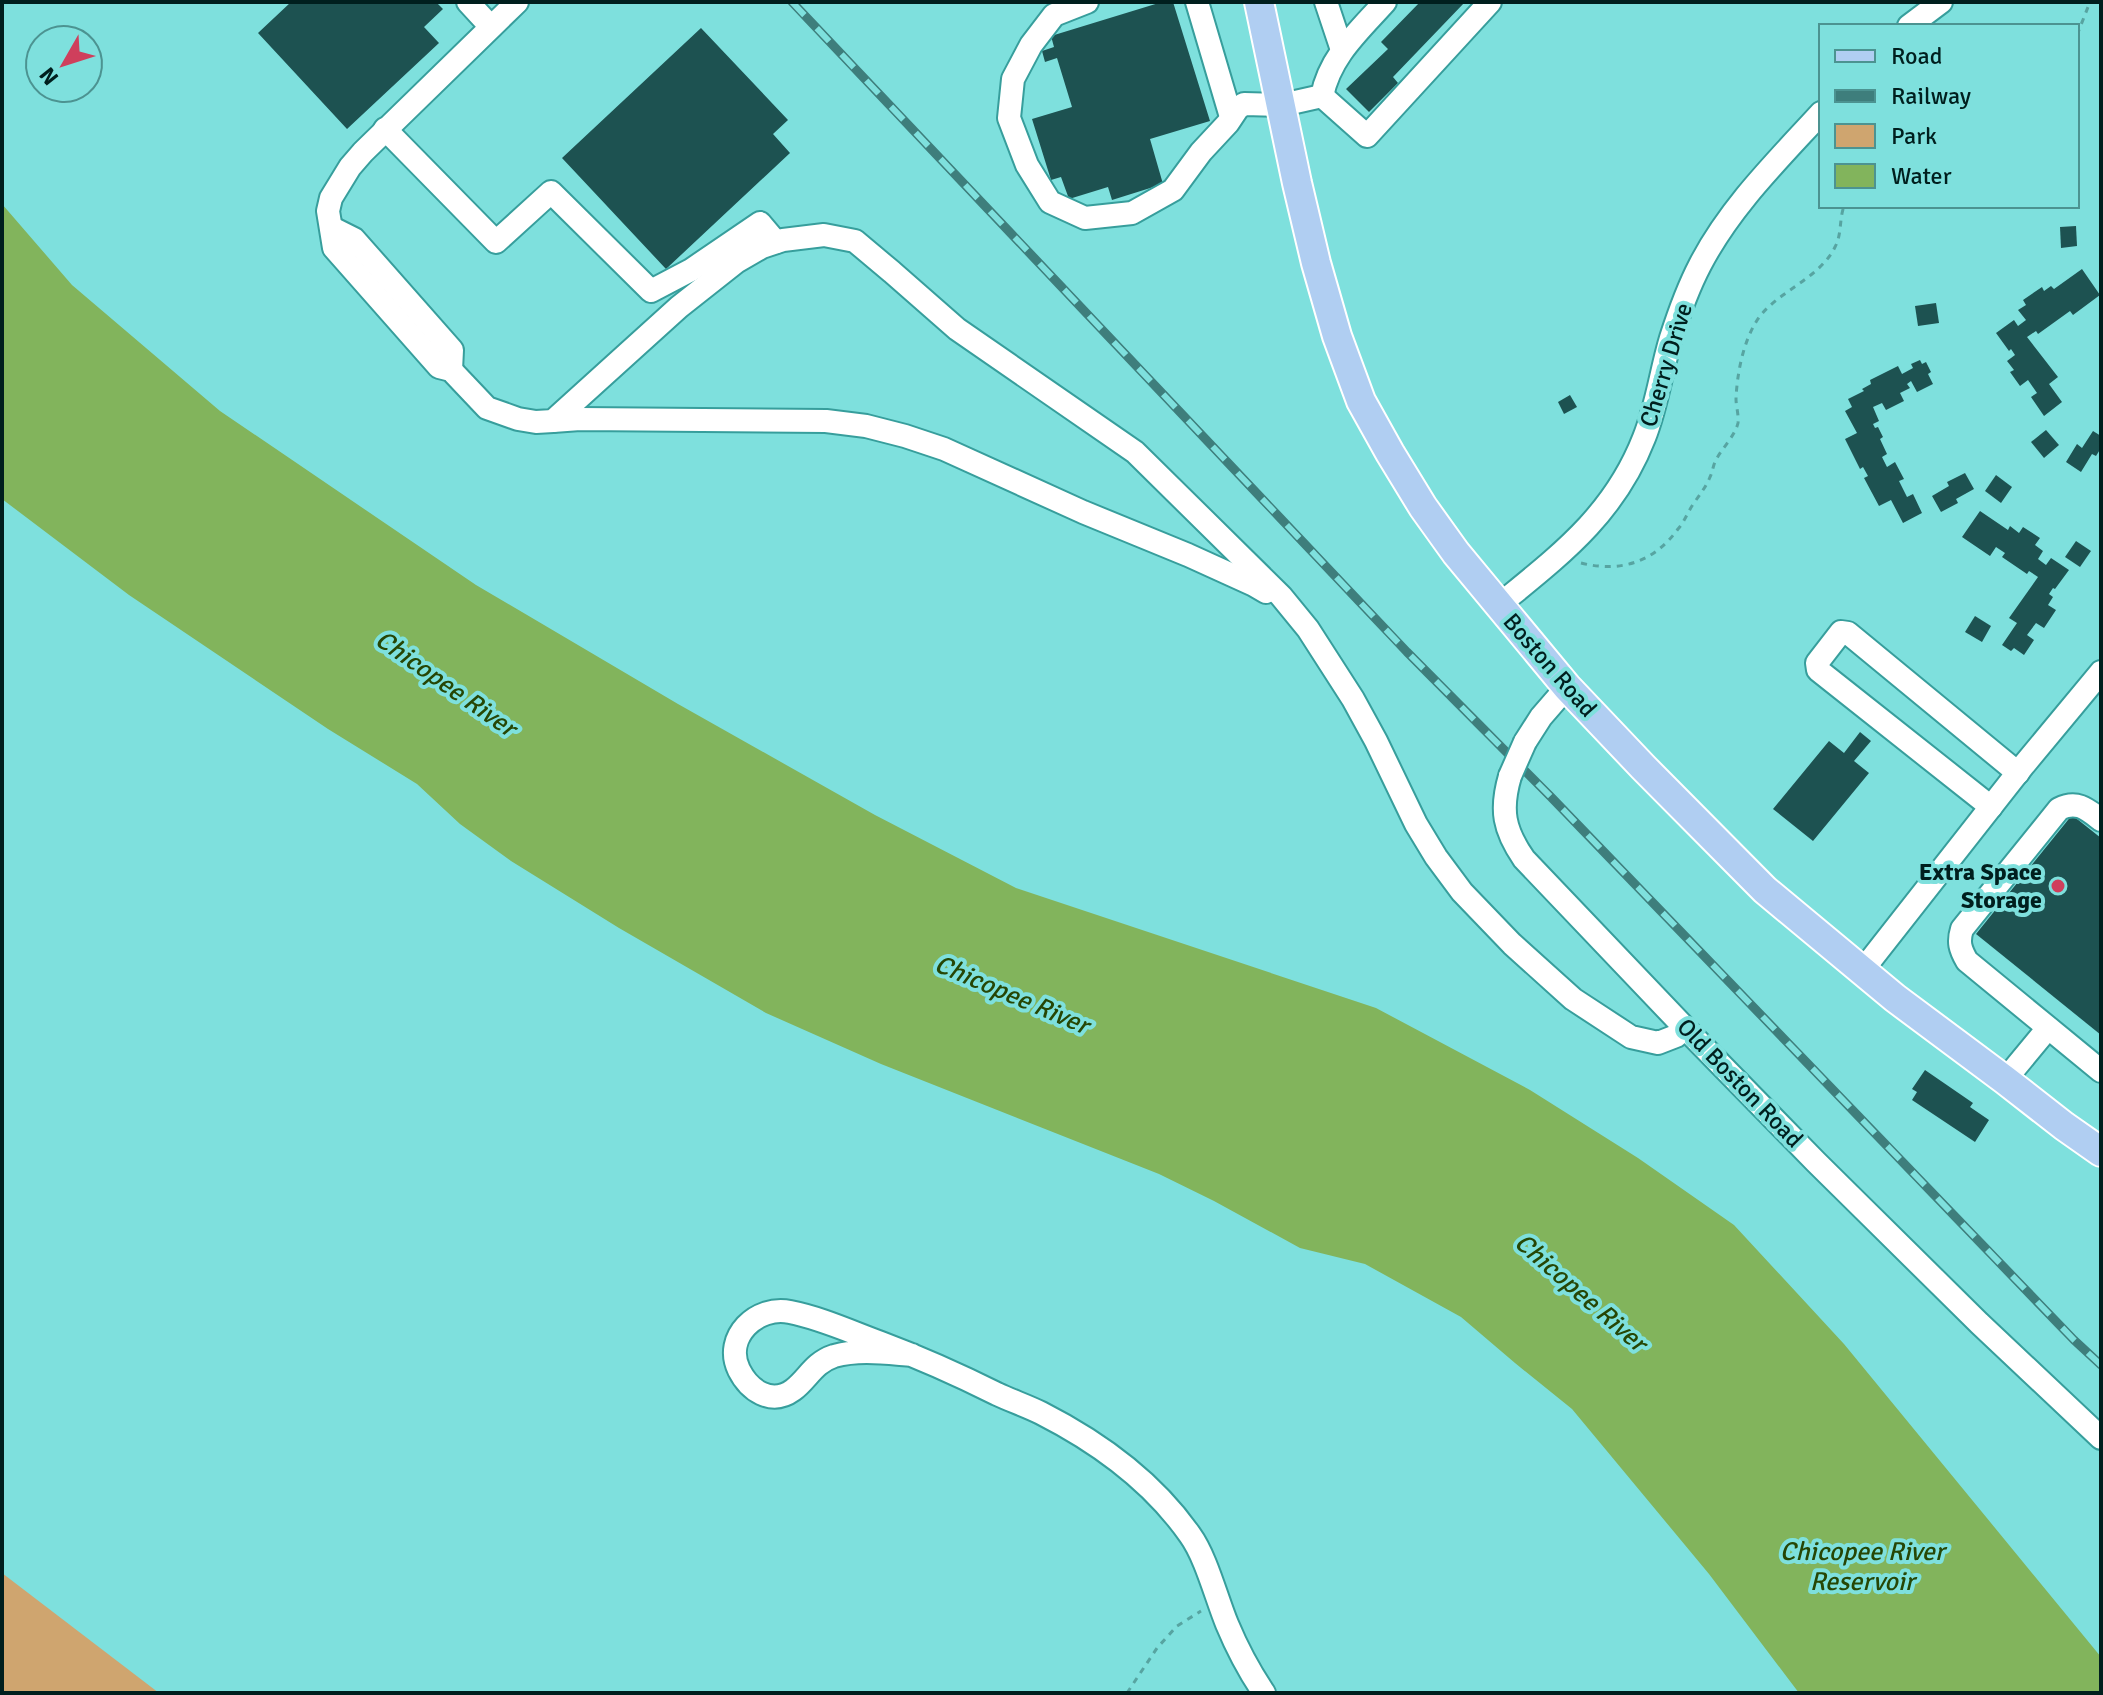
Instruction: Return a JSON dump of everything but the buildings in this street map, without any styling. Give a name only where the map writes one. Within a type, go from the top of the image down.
[{"type":"main road","name":"Boston Road","points":[[1259,2],[1316,263],[1337,336],[1361,401],[1423,507],[1456,553],[1567,687],[1765,890],[1895,998],[2101,1152]]},
{"type":"street","points":[[468,2],[491,27]]},
{"type":"street","points":[[517,2],[385,129],[350,167],[331,198],[328,211],[334,248],[439,367],[451,370],[487,408],[536,422],[580,419],[812,420],[866,426],[944,449],[1254,585],[1291,608]]},
{"type":"street","points":[[1087,2],[1054,15],[1031,45],[1013,79],[1009,118],[1027,165],[1050,202],[1085,218],[1132,213],[1173,190],[1244,104],[1282,105],[1322,96]]},
{"type":"street","points":[[1197,2],[1231,117]]},
{"type":"street","points":[[1326,2],[1342,50]]},
{"type":"street","points":[[1322,96],[1325,78],[1342,50],[1385,2]]},
{"type":"street","points":[[1322,96],[1367,136],[1490,2]]},
{"type":"street","points":[[1912,24],[1941,2]]},
{"type":"street","name":"Cherry Drive","points":[[1499,605],[1581,537],[1618,490],[1645,437],[1671,339],[1701,263],[1746,195],[1819,115]]},
{"type":"street","points":[[385,129],[496,242],[551,192],[651,291],[691,270],[760,223],[776,242]]},
{"type":"street","points":[[553,421],[679,307],[749,254],[776,242],[824,235],[855,241],[957,329],[1135,452],[1281,596],[1308,629],[1353,699],[1436,857],[1462,892],[1547,977],[1573,999],[1631,1037],[1658,1043],[1676,1036],[1685,1028]]},
{"type":"street","points":[[1991,807],[1818,670],[1817,663],[1841,632],[1848,633],[2018,773]]},
{"type":"street","points":[[1862,971],[2101,672]]},
{"type":"street","name":"Old Boston Road","points":[[1567,687],[1541,717],[1525,742],[1510,776],[1505,814],[1515,846],[1685,1028],[1816,1162],[2101,1438]]},
{"type":"street","points":[[2101,820],[2076,805],[2059,809],[1962,929],[1959,939],[1967,961],[2101,1071]]},
{"type":"street","points":[[2005,1080],[2048,1028]]},
{"type":"street","points":[[912,1355],[867,1352],[831,1357],[817,1365],[793,1390],[780,1396],[767,1397],[751,1388],[741,1374],[735,1360],[735,1346],[738,1335],[748,1324],[762,1315],[783,1310],[827,1322],[912,1355],[1041,1413],[1086,1438],[1157,1494],[1192,1537],[1247,1667],[1264,1693]]},
{"type":"path","points":[[2079,30],[2090,2]]},
{"type":"path","points":[[1558,557],[1619,567],[1644,558],[1665,545],[1680,527],[1712,475],[1714,462],[1738,422],[1738,380],[1750,333],[1757,319],[1771,304],[1821,266],[1834,250],[1843,208]]},
{"type":"path","points":[[1127,1693],[1157,1648],[1177,1626],[1219,1603]]},
{"type":"green space","points":[[2,1573],[159,1693],[2,1693]]},
{"type":"water","points":[[2,204],[72,285],[220,411],[476,585],[875,815],[1016,888],[1376,1008],[1530,1090],[1638,1158],[1734,1225],[1844,1344],[2101,1657],[2101,1693],[1799,1693],[1709,1574],[1572,1409],[1461,1317],[1365,1264],[1300,1248],[1159,1174],[881,1064],[766,1013],[511,861],[460,824],[417,784],[328,729],[129,595],[2,499]]},
{"type":"railway","points":[[792,2],[1407,652],[2101,1365]]},
{"type":"place","name":"Extra Space Storage","points":[[2058,886]]},
{"type":"water label","name":"Chicopee River","points":[[446,683]]},
{"type":"water label","name":"Chicopee River","points":[[1012,994]]},
{"type":"water label","name":"Chicopee River","points":[[1581,1292]]},
{"type":"water label","name":"Chicopee River Reservoir","points":[[1862,1566]]}]
